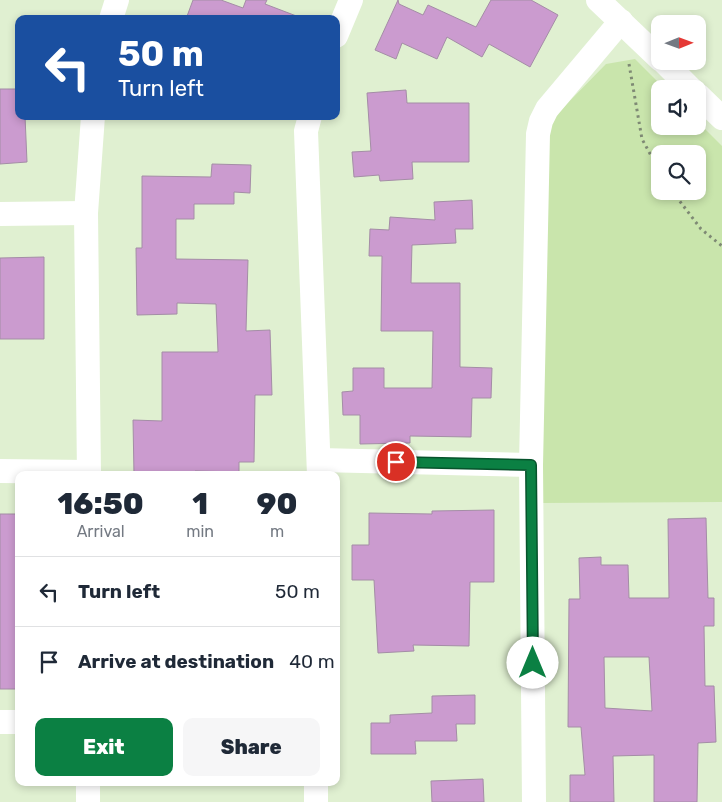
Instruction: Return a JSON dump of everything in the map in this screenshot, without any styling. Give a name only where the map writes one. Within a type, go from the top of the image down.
[{"type":"street","points":[[112,15],[117,0]]},
{"type":"street","points":[[340,26],[350,0]]},
{"type":"street","points":[[598,0],[651,50]]},
{"type":"street","points":[[534,802],[531,465],[538,134],[546,109],[621,21]]},
{"type":"street","points":[[672,70],[682,80]]},
{"type":"street","points":[[706,103],[722,118]]},
{"type":"street","points":[[89,471],[86,213],[93,120]]},
{"type":"street","points":[[309,120],[306,131],[319,468],[531,465]]},
{"type":"street","points":[[0,214],[86,213]]},
{"type":"street","points":[[0,471],[15,471]]},
{"type":"street","points":[[0,722],[15,722]]},
{"type":"street","points":[[88,786],[88,802]]},
{"type":"street","points":[[316,786],[316,802]]},
{"type":"path","points":[[628,60],[642,139],[651,156]]},
{"type":"path","points":[[679,200],[701,229],[722,246]]},
{"type":"green space","points":[[635,59],[656,80],[651,80],[651,135],[706,135],[706,130],[722,146],[722,502],[541,503],[549,126],[557,114],[606,64]]},
{"type":"building","points":[[193,0],[221,0],[243,8],[246,0],[267,0],[265,4],[294,15],[187,15]]},
{"type":"building","points":[[398,0],[399,4],[423,15],[428,5],[476,27],[491,0],[531,0],[558,15],[530,67],[489,44],[482,57],[447,37],[437,59],[402,43],[396,59],[375,50]]},
{"type":"building","points":[[0,89],[15,89],[15,120],[25,120],[27,162],[0,164]]},
{"type":"building","points":[[406,90],[407,103],[469,103],[469,162],[412,162],[413,179],[380,181],[379,175],[354,177],[352,152],[371,151],[367,93]]},
{"type":"building","points":[[212,164],[251,165],[250,193],[234,192],[234,204],[194,204],[194,219],[176,219],[176,259],[248,260],[246,331],[270,330],[272,395],[255,395],[254,462],[239,462],[239,471],[134,471],[133,420],[162,421],[162,352],[218,352],[216,304],[177,303],[177,314],[137,315],[136,248],[142,248],[142,176],[211,177]]},
{"type":"building","points":[[472,200],[473,229],[455,229],[456,243],[412,245],[411,283],[460,283],[460,367],[492,368],[491,398],[472,398],[471,437],[410,436],[410,443],[360,444],[360,415],[343,415],[342,392],[353,391],[353,368],[384,368],[384,388],[432,388],[433,331],[381,331],[382,256],[369,256],[370,229],[389,230],[390,217],[435,220],[434,202]]},
{"type":"building","points":[[44,257],[44,339],[0,339],[0,258]]},
{"type":"building","points":[[494,510],[494,582],[470,582],[469,646],[413,645],[414,651],[378,653],[374,580],[352,580],[352,545],[369,545],[369,513],[432,514],[432,511]]},
{"type":"building","points":[[0,514],[15,514],[15,689],[0,689]]},
{"type":"building","points":[[706,518],[708,598],[714,598],[714,626],[704,626],[705,686],[714,686],[716,742],[698,743],[697,802],[654,802],[654,755],[613,756],[614,802],[570,802],[570,775],[585,775],[581,727],[568,727],[569,599],[580,599],[579,558],[601,557],[601,565],[628,565],[629,598],[669,598],[668,519]],"holes":[[[604,657],[649,657],[652,711],[605,708]]]},
{"type":"building","points":[[475,695],[475,724],[456,724],[457,741],[415,741],[416,754],[371,754],[371,723],[390,723],[390,715],[432,713],[432,696]]},
{"type":"building","points":[[483,779],[484,802],[432,802],[431,781]]},
{"type":"route","points":[[396,462],[531,465],[533,663]]}]
